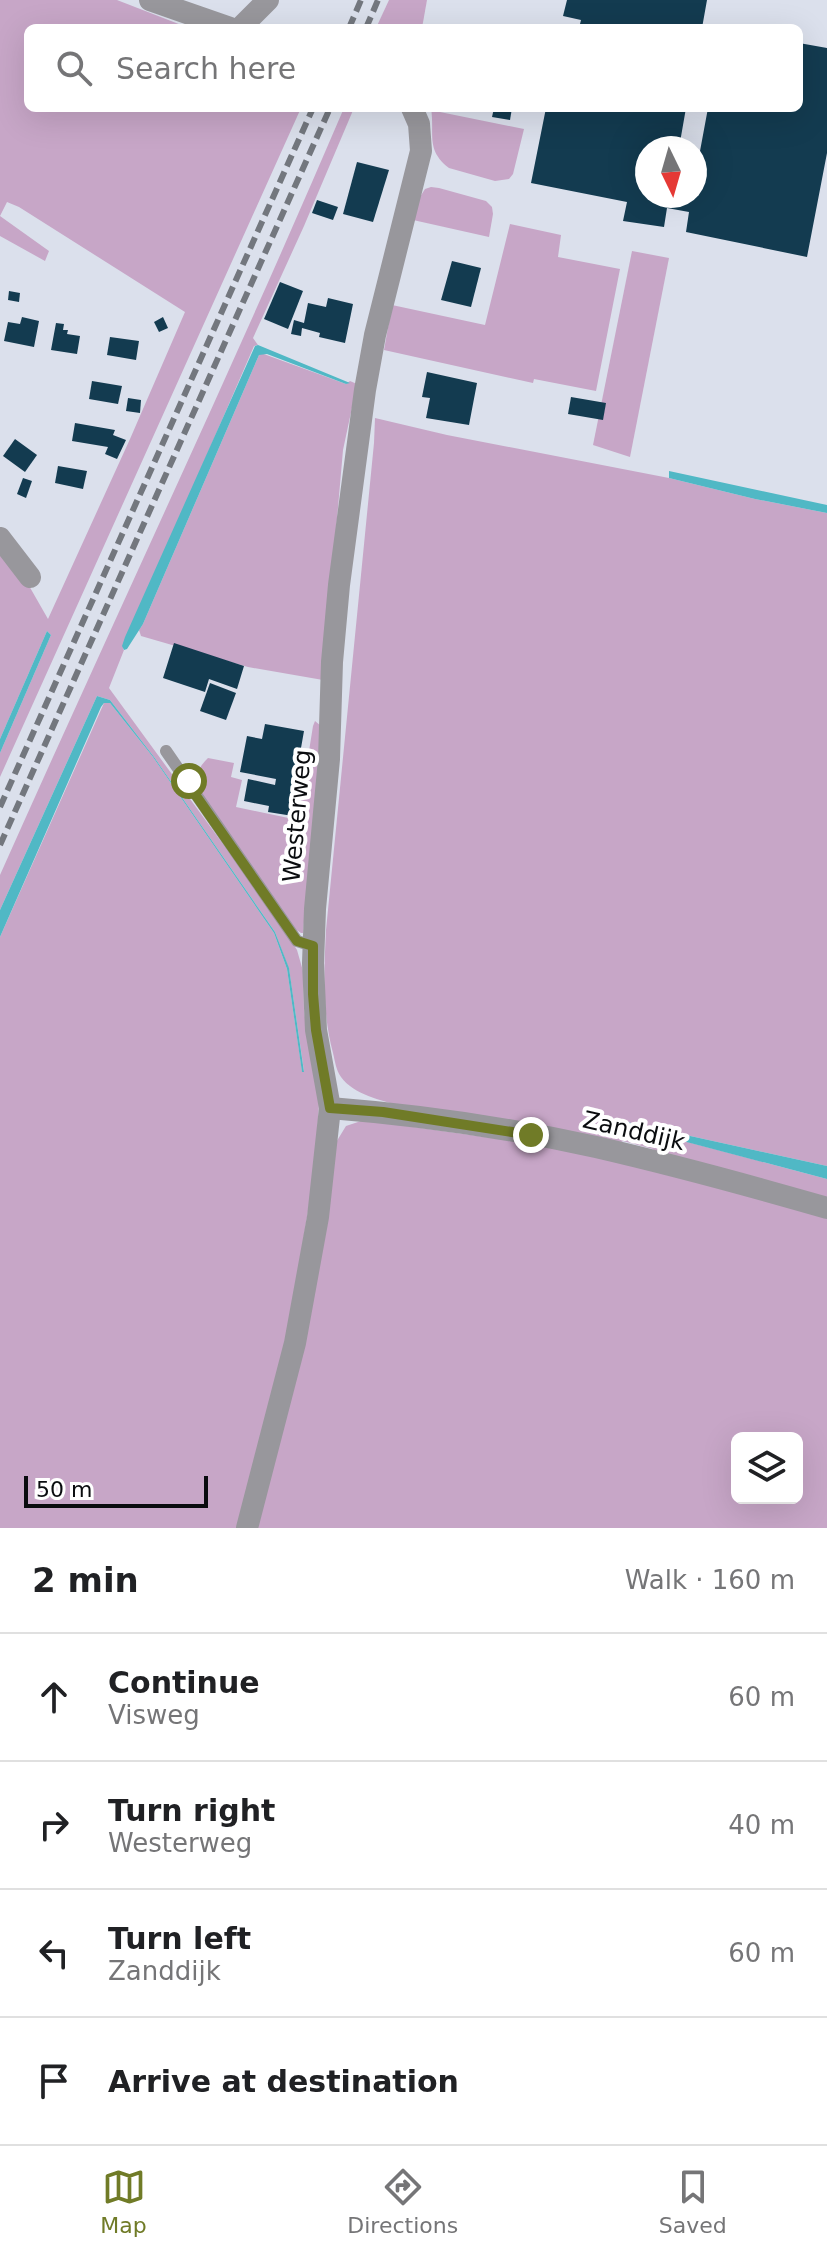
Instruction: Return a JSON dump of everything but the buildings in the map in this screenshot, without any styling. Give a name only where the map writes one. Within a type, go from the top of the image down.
[{"type":"street","points":[[150,0],[219,24]]},
{"type":"street","points":[[244,24],[268,0]]},
{"type":"street","name":"Westerweg","points":[[247,1528],[302,1313],[318,1217],[330,1108],[316,1030],[313,946],[329,759],[332,662],[348,509],[365,390],[375,335],[421,151],[419,124],[414,112]]},
{"type":"street","points":[[0,538],[30,577]]},
{"type":"street","name":"Zanddijk","points":[[330,1108],[383,1112],[595,1147],[827,1208]]},
{"type":"lane","points":[[166,751],[297,941],[313,946]]},
{"type":"shaded area","points":[[0,0],[117,0],[179,24],[24,24],[24,112],[299,112],[0,777],[0,753],[51,635],[47,631],[0,739],[0,546],[28,584],[48,619],[185,312],[19,207],[7,202],[0,216]]},
{"type":"shaded area","points":[[389,0],[427,0],[423,24],[378,24]]},
{"type":"shaded area","points":[[342,112],[352,112],[253,338],[258,345],[254,346],[109,688],[277,918],[297,950],[303,971],[304,1011],[319,1104],[315,1168],[290,1322],[238,1528],[0,1528],[0,937],[104,703],[110,703],[153,757],[274,933],[287,969],[304,1071],[289,969],[275,932],[154,757],[110,700],[97,696],[0,910],[0,875]]},
{"type":"shaded area","points":[[431,112],[524,129],[513,174],[509,179],[495,181],[449,168],[437,154],[432,141]]},
{"type":"shaded area","points":[[431,187],[486,201],[492,207],[493,214],[489,237],[413,220],[420,197],[425,189]]},
{"type":"shaded area","points":[[0,216],[49,251],[45,261],[0,236]]},
{"type":"shaded area","points":[[510,224],[561,235],[558,257],[620,269],[596,391],[534,379],[533,383],[384,350],[392,305],[485,325]]},
{"type":"shaded area","points":[[632,251],[669,258],[630,457],[593,445]]},
{"type":"shaded area","points":[[261,353],[346,384],[350,381],[357,384],[343,450],[323,680],[248,667],[141,636],[139,630]]},
{"type":"shaded area","points":[[375,418],[827,513],[827,1166],[613,1119],[612,1122],[827,1179],[827,1201],[656,1154],[653,1149],[623,1141],[617,1145],[401,1106],[360,1093],[339,1074],[329,1038],[325,1007],[326,930]]},
{"type":"shaded area","points":[[315,721],[321,726],[321,733],[301,933],[295,929],[196,788],[196,783],[200,768],[208,758],[234,763],[231,777],[242,780],[236,807],[298,820]]},
{"type":"shaded area","points":[[364,1120],[513,1141],[596,1156],[827,1217],[827,1528],[255,1528],[335,1144],[346,1126]]},
{"type":"water","points":[[258,345],[350,383],[267,354],[259,355],[143,624],[124,650],[125,637]]},
{"type":"water","points":[[669,471],[827,505],[827,513],[669,478]]},
{"type":"water","points":[[47,631],[51,635],[0,753],[0,739]]},
{"type":"water","points":[[97,696],[110,700],[154,757],[275,932],[289,968],[304,1072],[287,969],[274,933],[153,757],[110,703],[104,703],[101,707],[0,937],[0,910]]},
{"type":"water","points":[[613,1119],[827,1166],[827,1179],[611,1122]]},
{"type":"railway","points":[[351,24],[361,0]]},
{"type":"railway","points":[[368,24],[378,0]]},
{"type":"railway","points":[[0,807],[311,112]]},
{"type":"railway","points":[[0,845],[328,112]]},
{"type":"route","points":[[189,781],[192,790],[297,941],[313,946],[316,1030],[330,1108],[383,1112],[531,1135]]}]
